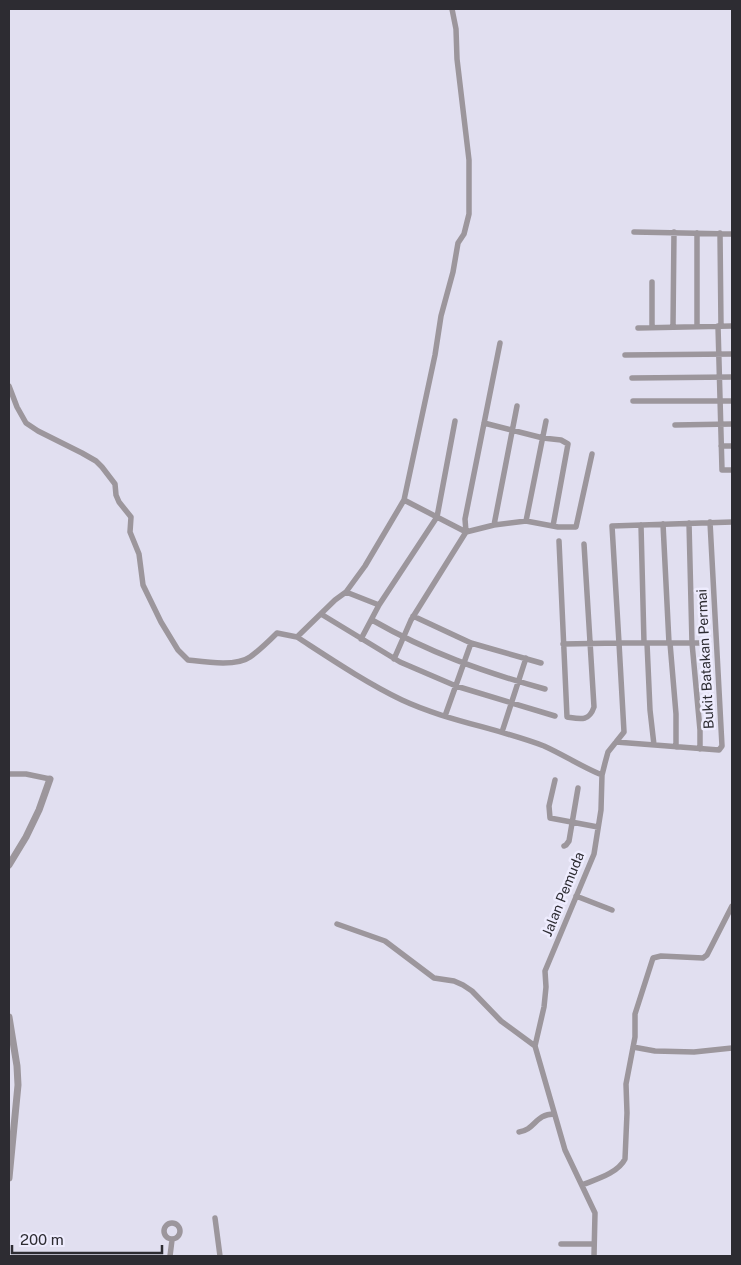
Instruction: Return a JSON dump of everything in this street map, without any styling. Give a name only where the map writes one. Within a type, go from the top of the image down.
[{"type":"street","points":[[297,637],[346,592],[404,500],[435,356],[441,316],[453,272],[458,243],[464,234],[469,214],[469,160],[456,29],[452,9]]},
{"type":"street","points":[[634,232],[732,234]]},
{"type":"street","points":[[674,232],[674,327]]},
{"type":"street","points":[[697,233],[697,326]]},
{"type":"street","points":[[720,234],[719,326],[722,470],[732,470]]},
{"type":"street","points":[[652,282],[652,327]]},
{"type":"street","points":[[638,328],[732,326]]},
{"type":"street","points":[[394,659],[413,616],[466,532],[465,519],[500,344]]},
{"type":"street","points":[[625,355],[732,354]]},
{"type":"street","points":[[632,378],[732,377]]},
{"type":"street","points":[[9,386],[26,423],[96,461],[115,484],[119,502],[131,517],[130,532],[139,554],[143,585],[160,622],[184,658],[224,663],[244,660],[277,633],[297,637],[362,678],[403,700],[445,716],[502,732],[545,747],[588,770],[602,775],[608,752],[624,732],[612,526],[732,522]]},
{"type":"street","points":[[633,401],[732,401]]},
{"type":"street","points":[[494,525],[517,406]]},
{"type":"street","points":[[361,639],[379,605],[437,517],[455,421]]},
{"type":"street","points":[[526,521],[546,421]]},
{"type":"street","points":[[484,423],[543,438],[565,441],[568,446],[554,526]]},
{"type":"street","points":[[675,425],[732,424]]},
{"type":"street","points":[[722,446],[732,446]]},
{"type":"street","points":[[404,500],[466,532],[494,525],[526,521],[554,526],[576,527],[592,454]]},
{"type":"street","name":"Bukit Batakan Permai","points":[[616,742],[719,750],[722,746],[710,522]]},
{"type":"street","name":"Bukit Batakan Permai","points":[[689,523],[692,643],[700,749]]},
{"type":"street","points":[[663,524],[676,714],[676,747]]},
{"type":"street","points":[[641,526],[645,643],[654,745]]},
{"type":"street","points":[[559,541],[567,717],[585,718],[589,717],[594,707],[584,544]]},
{"type":"street","points":[[346,592],[379,605]]},
{"type":"street","points":[[321,614],[394,659],[456,686],[555,716]]},
{"type":"street","points":[[413,616],[472,643],[541,663]]},
{"type":"street","points":[[372,620],[403,637],[464,664],[545,689]]},
{"type":"street","points":[[445,716],[472,643]]},
{"type":"street","points":[[692,643],[704,643]]},
{"type":"street","name":"Bukit Batakan Permai","points":[[563,644],[692,643]]},
{"type":"street","points":[[502,732],[526,658]]},
{"type":"street","points":[[9,774],[26,774],[50,779],[26,838],[9,865]]},
{"type":"street","name":"Jalan Pemuda","points":[[594,1256],[595,1213],[565,1150],[535,1046],[544,1007],[545,971],[594,854],[601,810],[602,775]]},
{"type":"street","points":[[555,780],[549,806],[550,818],[598,827]]},
{"type":"street","points":[[564,846],[569,841],[578,788]]},
{"type":"street","points":[[576,896],[612,910]]},
{"type":"street","points":[[582,1185],[617,1169],[625,1159],[626,1084],[635,1037],[635,1014],[653,958],[661,956],[703,958],[708,955],[732,906]]},
{"type":"street","points":[[337,924],[385,941],[434,978],[454,981],[463,985],[472,991],[502,1021],[535,1046]]},
{"type":"street","points":[[9,1017],[18,1066],[9,1178]]},
{"type":"street","points":[[633,1048],[694,1052],[732,1048]]},
{"type":"street","points":[[519,1132],[528,1130],[542,1116],[554,1114]]},
{"type":"street","points":[[215,1218],[220,1256]]},
{"type":"street","points":[[170,1256],[172,1240]]},
{"type":"street","points":[[560,1244],[594,1244]]}]
